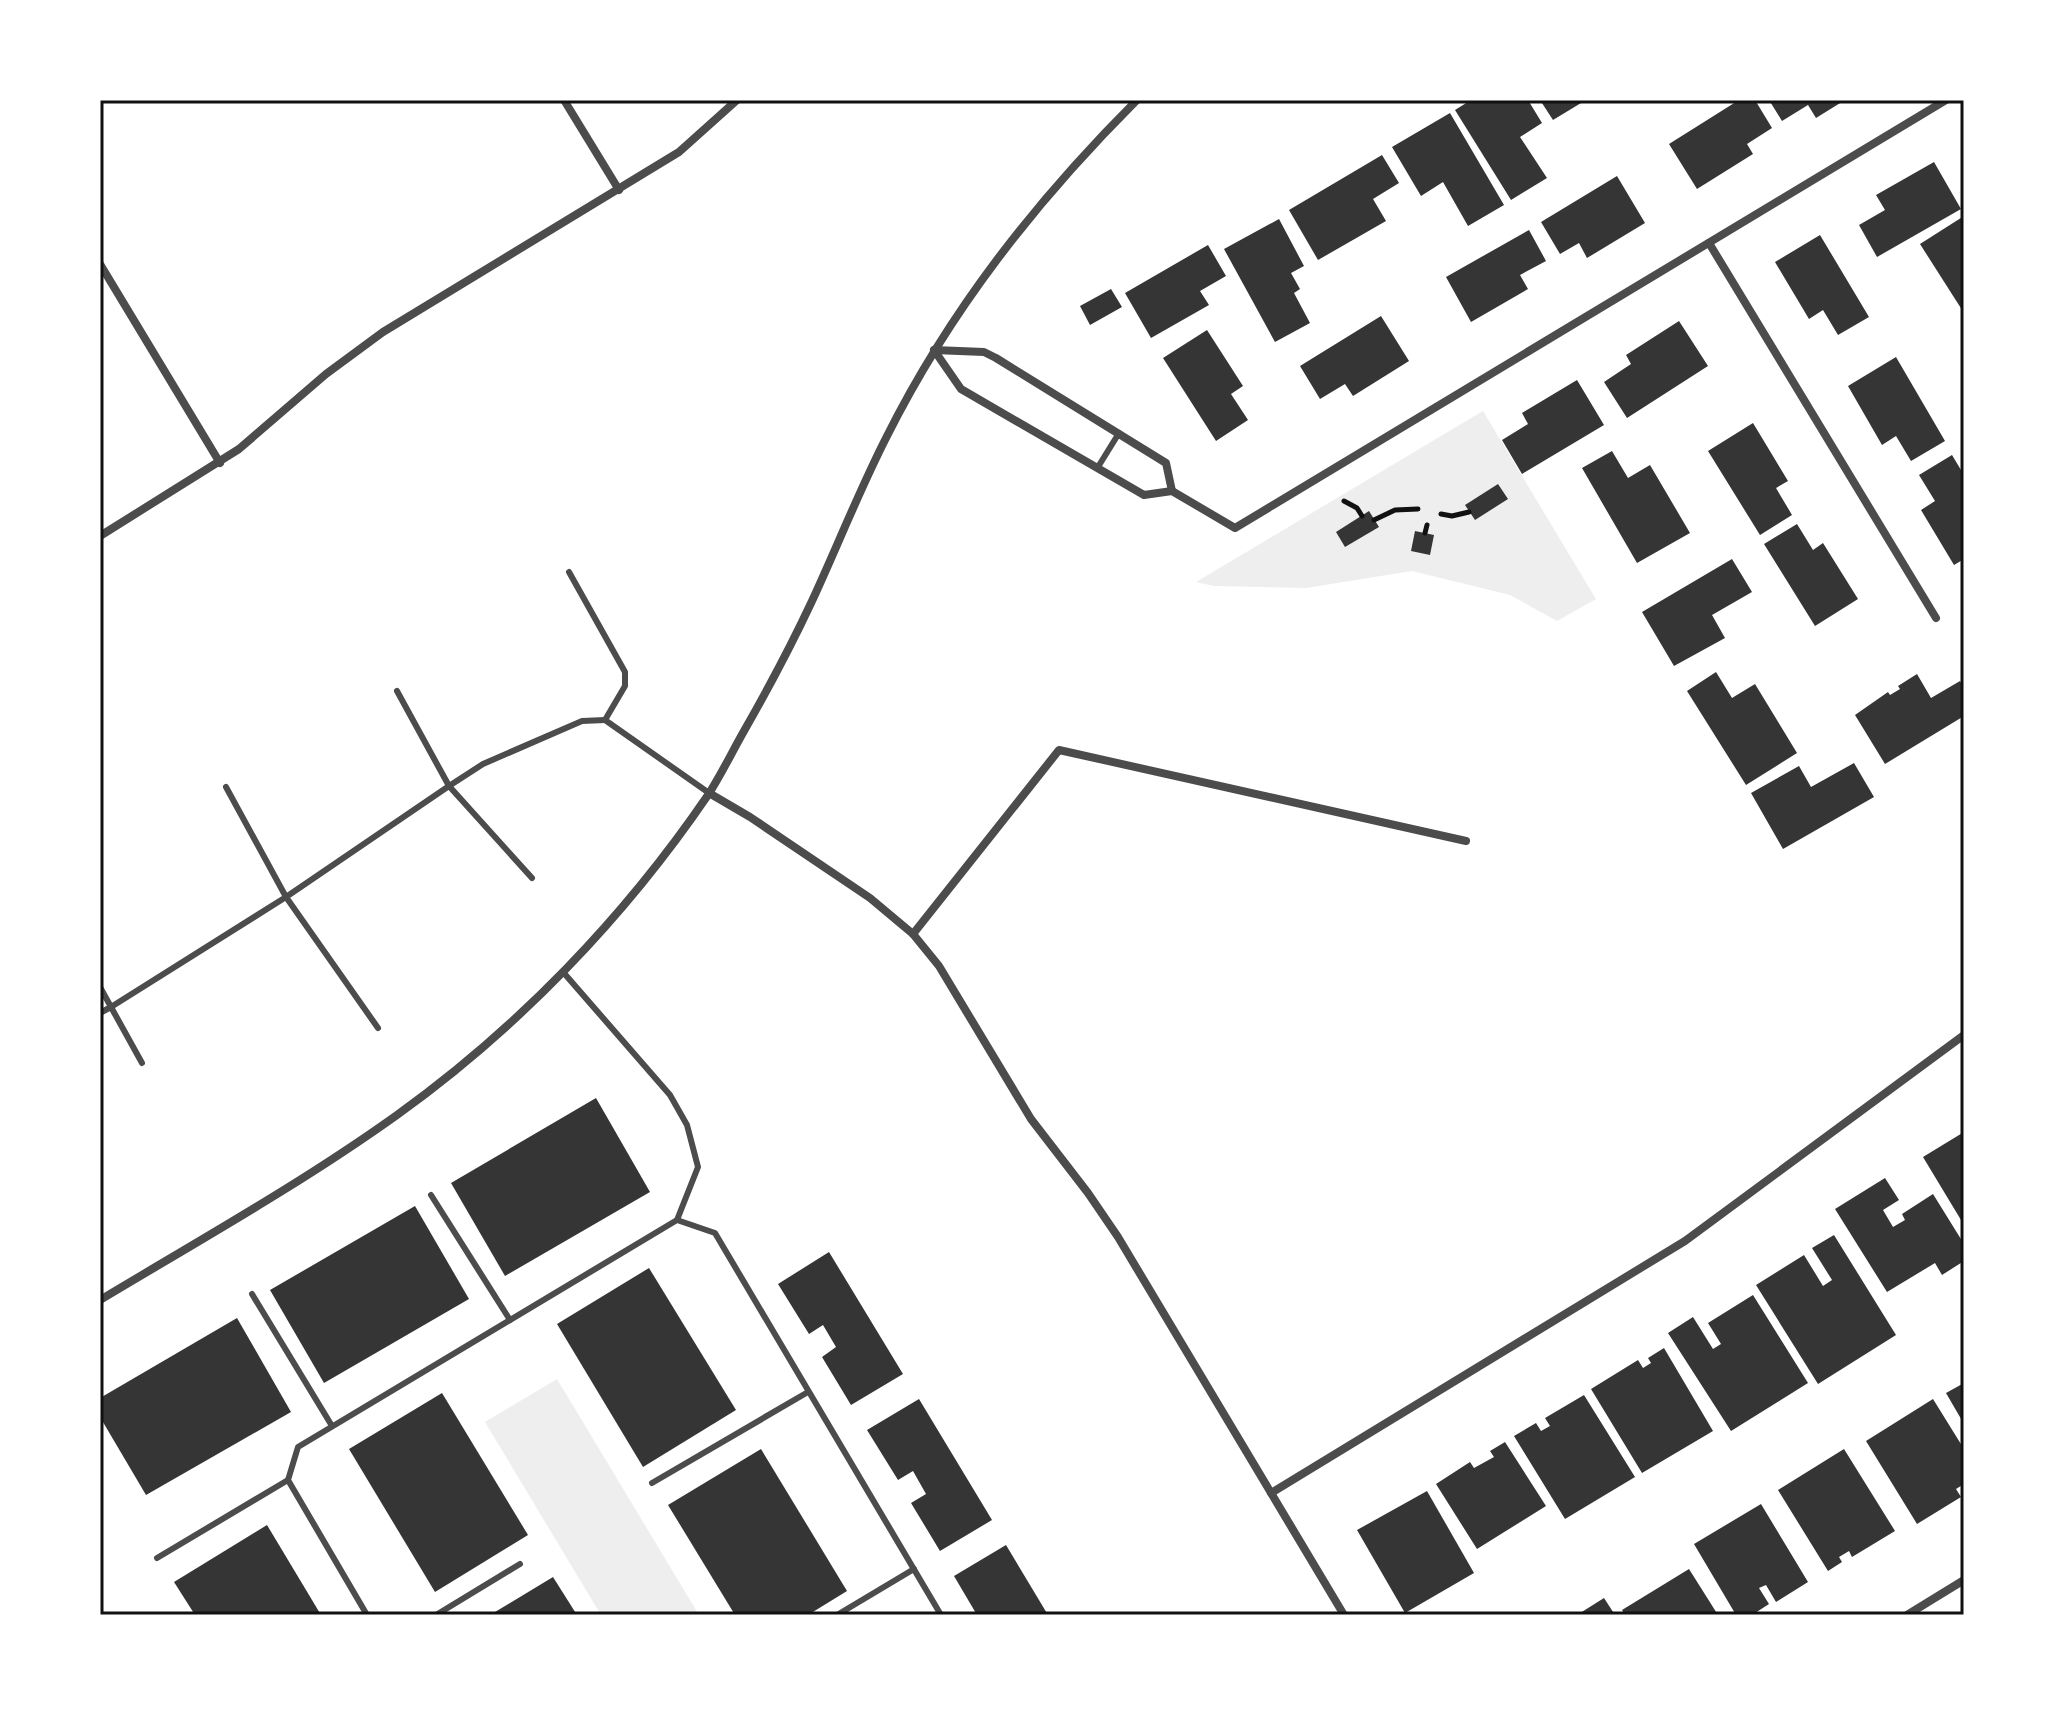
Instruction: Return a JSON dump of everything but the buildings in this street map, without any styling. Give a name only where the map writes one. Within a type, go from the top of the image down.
[{"type":"street","points":[[564,100],[619,190]]},
{"type":"street","points":[[100,536],[220,463],[326,374],[383,332],[679,152],[737,100]]},
{"type":"street","points":[[100,1300],[294,1184],[399,1114],[482,1048],[563,972],[647,876],[709,793],[780,666],[878,454],[934,350],[1008,242],[1065,175],[1137,100]]},
{"type":"street","points":[[934,350],[961,389],[1144,495],[1172,491],[1235,528],[1946,100]]},
{"type":"street","points":[[1709,243],[1936,618]]},
{"type":"street","points":[[100,264],[220,463]]},
{"type":"street","points":[[934,350],[984,352],[1166,463],[1172,491]]},
{"type":"street","points":[[913,934],[1059,750],[1466,841]]},
{"type":"street","points":[[709,793],[870,898],[913,934],[939,966],[1031,1119],[1118,1237],[1344,1615]]},
{"type":"street","points":[[1271,1493],[1685,1241],[1964,1035]]},
{"type":"street","points":[[1907,1615],[1964,1580]]},
{"type":"lane","points":[[1098,467],[1119,433]]},
{"type":"lane","points":[[569,572],[625,672],[625,686],[605,720]]},
{"type":"lane","points":[[397,691],[449,786],[532,878]]},
{"type":"lane","points":[[100,1013],[286,897],[483,764],[582,721],[605,720],[709,793]]},
{"type":"lane","points":[[226,787],[286,897],[378,1028]]},
{"type":"lane","points":[[157,1558],[288,1480],[298,1447],[677,1220],[698,1167],[687,1125],[670,1095],[563,972]]},
{"type":"lane","points":[[100,987],[142,1063]]},
{"type":"lane","points":[[431,1195],[510,1320]]},
{"type":"lane","points":[[677,1220],[715,1233],[941,1615]]},
{"type":"lane","points":[[252,1294],[332,1426]]},
{"type":"lane","points":[[652,1483],[808,1392]]},
{"type":"lane","points":[[288,1480],[367,1615]]},
{"type":"lane","points":[[436,1615],[520,1564]]},
{"type":"lane","points":[[837,1615],[914,1569]]},
{"type":"path","points":[[1344,501],[1357,508],[1362,516]]},
{"type":"path","points":[[1374,520],[1395,510],[1418,509]]},
{"type":"path","points":[[1441,514],[1452,516],[1469,512]]},
{"type":"path","points":[[1425,533],[1427,525]]},
{"type":"shaded area","points":[[1483,411],[1596,599],[1557,621],[1510,595],[1412,571],[1306,588],[1214,586],[1196,582]]},
{"type":"shaded area","points":[[557,1379],[699,1615],[601,1615],[485,1422]]}]
